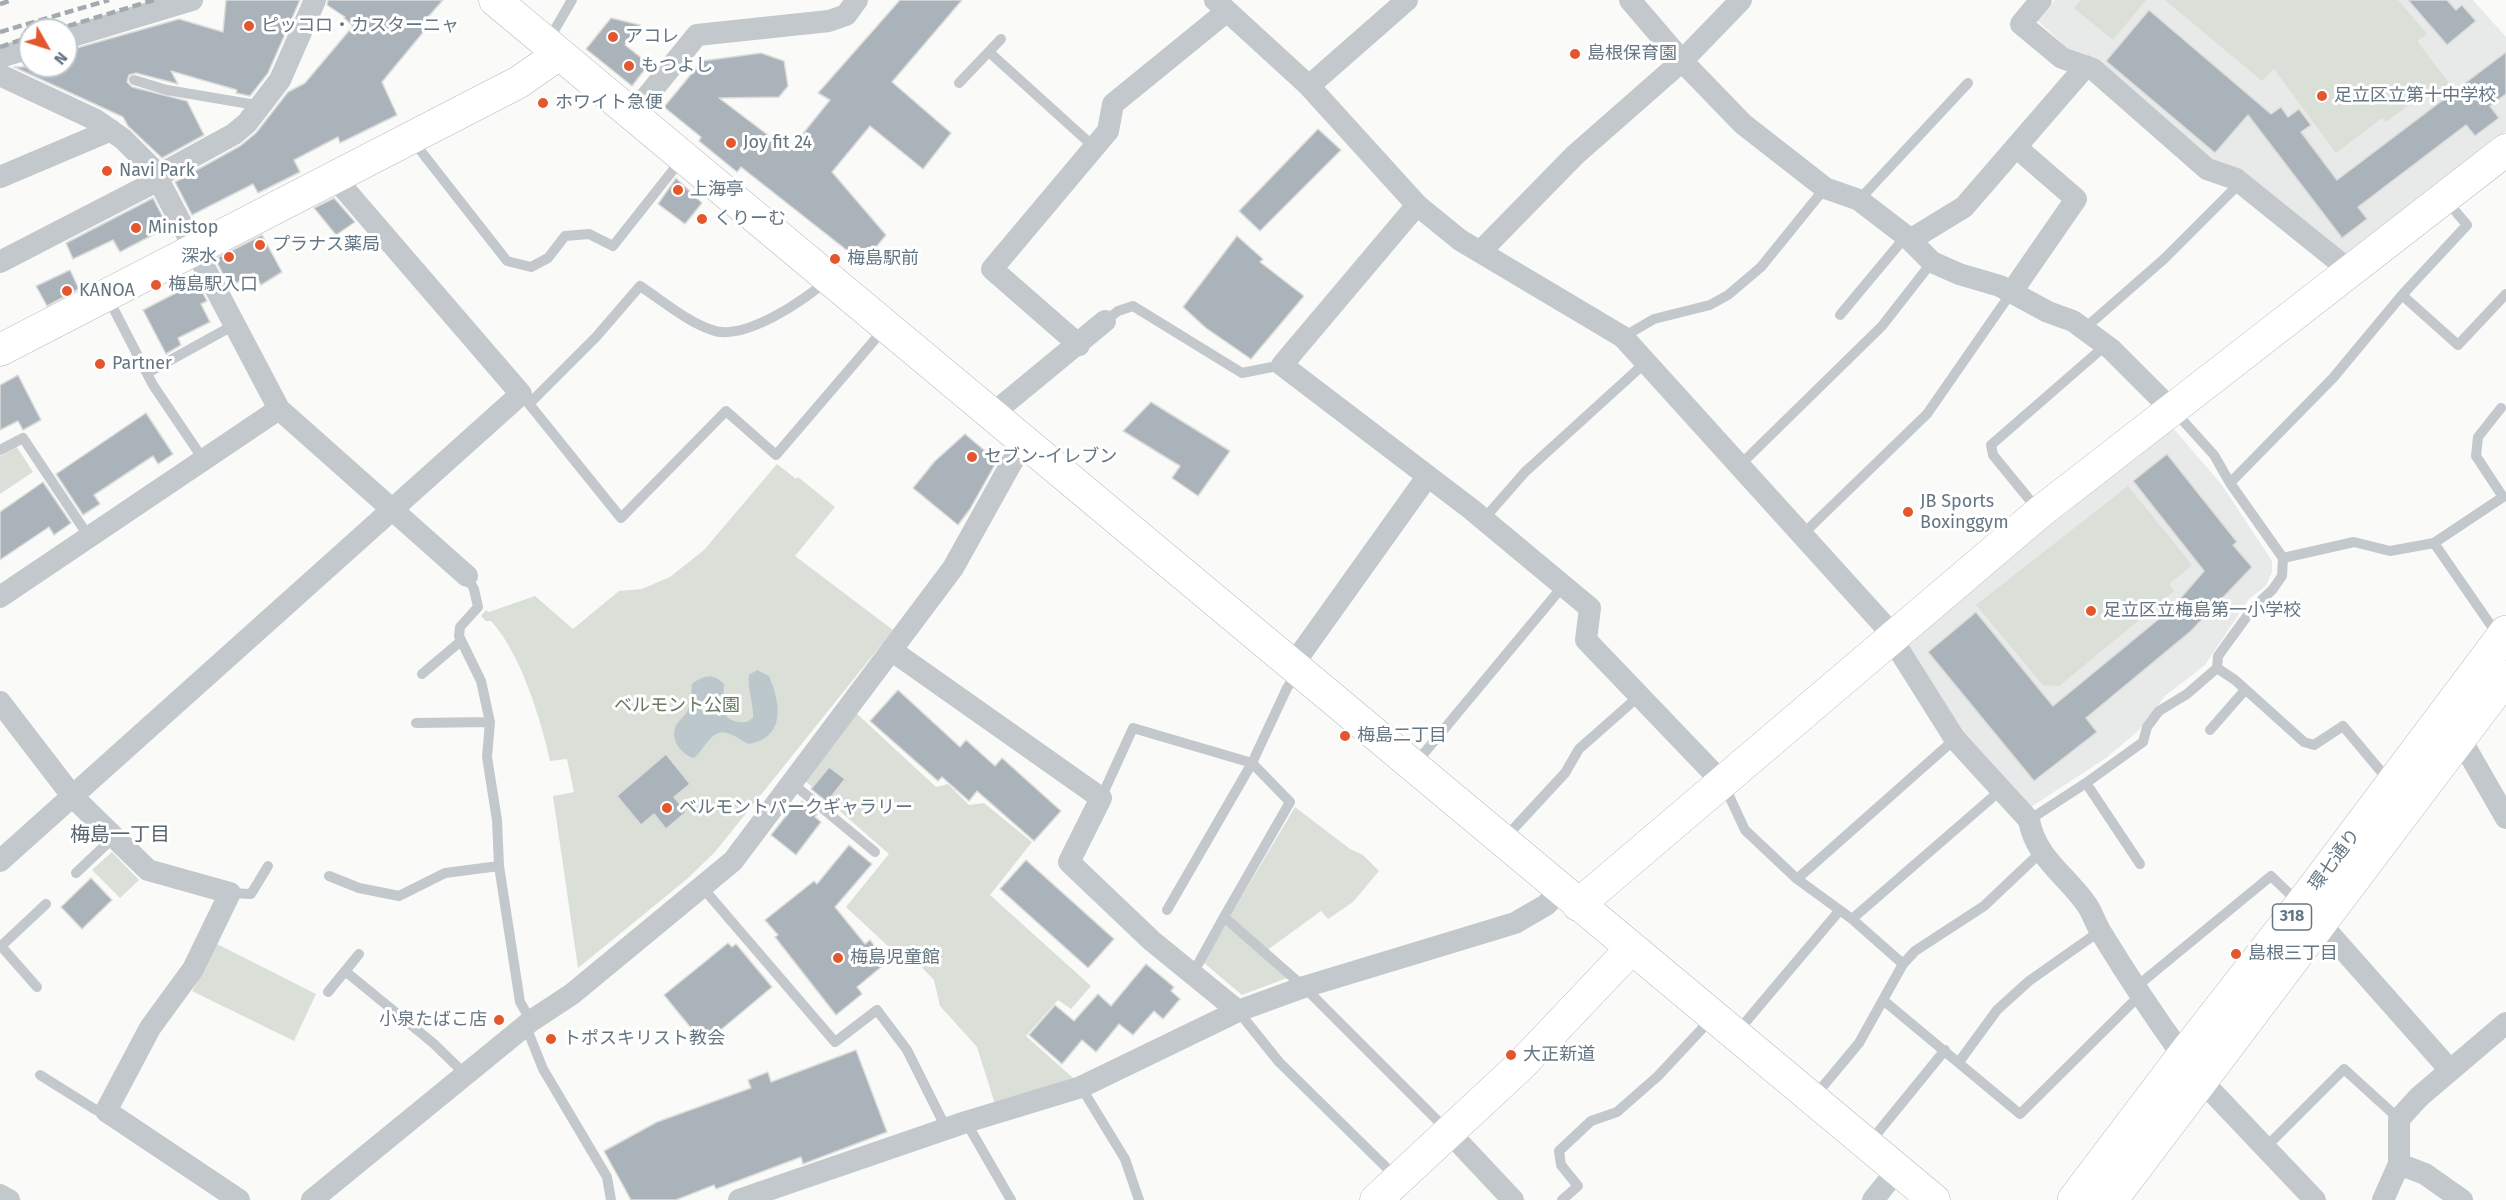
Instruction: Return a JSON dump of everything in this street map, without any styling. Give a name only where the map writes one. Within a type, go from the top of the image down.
[{"type":"main road","name":"環七通り","points":[[2310,914],[2391,784],[2503,635]]},
{"type":"main road","name":"環七通り","points":[[2074,1200],[2192,1068],[2310,914],[2460,738],[2506,677]]},
{"type":"main road","name":"環七通り","points":[[2110,1200],[2192,1068]]},
{"type":"street","points":[[78,34],[192,0]]},
{"type":"street","points":[[0,262],[147,186],[170,169],[234,134],[262,106],[280,80],[315,0]]},
{"type":"street","points":[[495,0],[1934,1200]]},
{"type":"street","points":[[632,115],[697,35],[829,21],[846,15],[857,0]]},
{"type":"street","points":[[1309,86],[1407,0]]},
{"type":"street","points":[[1630,0],[1682,61],[1743,124],[1825,188],[1859,200],[1908,238],[1932,262],[1959,274],[2000,286],[2048,312],[2073,321],[2106,345],[2172,410]]},
{"type":"street","points":[[1480,252],[1575,155],[1682,61],[1741,0]]},
{"type":"street","points":[[2041,0],[2021,24],[2062,58],[2093,69],[2207,169],[2236,178],[2349,270]]},
{"type":"street","points":[[1079,345],[992,269],[1108,131],[1113,104],[1221,6],[1309,86],[1417,205],[1460,240],[1623,337],[1646,362],[1882,623],[1955,739],[2029,820],[2031,834],[2041,852],[2087,905],[2100,931],[2138,991],[2192,1068],[2315,1200]]},
{"type":"street","points":[[0,350],[519,82],[553,49]]},
{"type":"street","points":[[0,57],[18,52]]},
{"type":"street","points":[[1908,238],[1964,207],[2086,66]]},
{"type":"street","points":[[0,75],[96,120],[111,130],[152,168],[279,409],[466,576]]},
{"type":"street","points":[[0,177],[111,130]]},
{"type":"street","points":[[2011,293],[2076,199],[2016,147]]},
{"type":"street","points":[[739,1200],[956,1125],[1081,1087],[1238,1011],[1304,987],[1515,923],[1546,905],[1569,897],[1722,782],[2040,512],[2506,150]]},
{"type":"street","points":[[0,861],[391,509],[525,399],[334,177]]},
{"type":"street","points":[[1417,205],[1282,365],[1483,520],[1590,608],[1586,640],[1722,782]]},
{"type":"street","points":[[991,415],[1079,345],[1105,321]]},
{"type":"street","points":[[0,597],[279,409]]},
{"type":"street","points":[[312,1200],[531,1021],[572,994],[733,861],[953,568],[1025,443]]},
{"type":"street","points":[[1295,669],[1427,477]]},
{"type":"street","points":[[891,650],[1101,798],[1069,862],[1152,941],[1238,1011]]},
{"type":"street","points":[[3,713],[73,797],[148,870],[230,893],[193,969],[150,1028],[106,1111],[238,1200]]},
{"type":"street","points":[[2460,738],[2506,818]]},
{"type":"street","points":[[2310,914],[2450,1070]]},
{"type":"street","points":[[1387,1190],[1521,1065],[1631,949]]},
{"type":"street","points":[[2383,1200],[2399,1164],[2399,1119],[2419,1097],[2506,1023]]},
{"type":"street","points":[[1450,1133],[1513,1200]]},
{"type":"street","points":[[2399,1164],[2425,1174],[2462,1200]]},
{"type":"street","points":[[1873,1200],[1897,1170]]},
{"type":"street","points":[[0,1195],[9,1200]]},
{"type":"lane","points":[[553,49],[572,0]]},
{"type":"lane","points":[[959,83],[1001,39]]},
{"type":"lane","points":[[989,52],[1094,147]]},
{"type":"lane","points":[[134,80],[167,90],[262,106]]},
{"type":"lane","points":[[1859,200],[1968,82]]},
{"type":"lane","points":[[420,150],[507,261],[531,267],[548,258],[565,236],[589,234],[613,246],[683,158]]},
{"type":"lane","points":[[2084,329],[2164,259],[2241,182]]},
{"type":"lane","points":[[1623,337],[1654,319],[1710,305],[1728,295],[1761,267],[1825,188]]},
{"type":"lane","points":[[2230,483],[2333,378],[2402,295],[2467,225],[2445,198]]},
{"type":"lane","points":[[1840,315],[1908,238]]},
{"type":"lane","points":[[1739,466],[1882,326],[1932,262]]},
{"type":"lane","points":[[828,279],[796,304],[759,324],[714,332],[640,286],[596,337],[525,399],[621,518],[726,411],[776,455],[886,327]]},
{"type":"lane","points":[[1802,535],[1927,414],[2011,293]]},
{"type":"lane","points":[[2402,295],[2458,345],[2506,294]]},
{"type":"lane","points":[[107,296],[147,373],[203,459]]},
{"type":"lane","points":[[1105,321],[1118,311],[1133,306],[1242,373],[1282,365]]},
{"type":"lane","points":[[147,373],[234,325]]},
{"type":"lane","points":[[2040,512],[1993,455],[1991,446],[2106,345]]},
{"type":"lane","points":[[1483,520],[1525,472],[1646,362]]},
{"type":"lane","points":[[2283,558],[2354,542],[2390,551],[2434,543],[2503,496],[2476,456],[2478,437],[2501,408]]},
{"type":"lane","points":[[2029,820],[2143,742],[2147,727],[2159,711],[2187,694],[2217,669],[2218,656],[2253,608],[2273,589],[2282,576],[2283,558],[2230,483],[2214,455],[2172,410]]},
{"type":"lane","points":[[0,450],[23,438],[89,537]]},
{"type":"lane","points":[[2434,543],[2503,635]]},
{"type":"lane","points":[[466,576],[474,589],[478,607],[460,627],[459,636],[481,681],[490,722],[487,757],[497,820],[499,866],[520,1002],[531,1021],[529,1034],[543,1069],[607,1177],[611,1200]]},
{"type":"lane","points":[[1413,767],[1563,586]]},
{"type":"lane","points":[[422,674],[461,641]]},
{"type":"lane","points":[[1167,910],[1252,764],[1295,669]]},
{"type":"lane","points":[[2217,669],[2245,690],[2304,742],[2314,746],[2343,726],[2391,784]]},
{"type":"lane","points":[[2210,730],[2245,690]]},
{"type":"lane","points":[[1502,841],[1565,773],[1579,749],[1639,696]]},
{"type":"lane","points":[[416,723],[490,722]]},
{"type":"lane","points":[[1101,798],[1133,728],[1252,764],[1290,802],[1192,975]]},
{"type":"lane","points":[[1797,879],[1955,739]]},
{"type":"lane","points":[[1722,782],[1745,830],[1797,879],[1852,919],[1904,964]]},
{"type":"lane","points":[[792,783],[875,852]]},
{"type":"lane","points":[[2086,783],[2140,864]]},
{"type":"lane","points":[[1852,919],[2002,789]]},
{"type":"lane","points":[[76,873],[114,837]]},
{"type":"lane","points":[[1812,1100],[1859,1043],[1904,964],[1915,951],[1984,906],[2041,852]]},
{"type":"lane","points":[[230,893],[251,894],[268,866]]},
{"type":"lane","points":[[329,876],[359,888],[399,896],[445,873],[499,866]]},
{"type":"lane","points":[[1883,1000],[2020,1114],[2138,991],[2271,876],[2310,914]]},
{"type":"lane","points":[[702,887],[835,1042],[877,1010],[1011,1200]]},
{"type":"lane","points":[[37,987],[0,946],[46,904]]},
{"type":"lane","points":[[1562,1200],[1578,1186],[1561,1166],[1559,1151],[1591,1121],[1617,1112],[1658,1076],[1724,1026],[1840,910]]},
{"type":"lane","points":[[1224,917],[1304,987],[1450,1133]]},
{"type":"lane","points":[[1959,1062],[1998,1010],[2029,981],[2100,931]]},
{"type":"lane","points":[[328,992],[359,954]]},
{"type":"lane","points":[[345,971],[434,1043],[466,1075]]},
{"type":"lane","points":[[1238,1011],[1387,1190]]},
{"type":"lane","points":[[1879,1131],[1945,1050]]},
{"type":"lane","points":[[2266,1147],[2343,1069],[2399,1119]]},
{"type":"lane","points":[[40,1076],[96,1110],[106,1111]]},
{"type":"lane","points":[[1081,1087],[1125,1159],[1139,1200]]},
{"type":"shaded area","name":"足立区立第十中学校","points":[[2055,0],[2473,0],[2506,37],[2506,132],[2346,255],[2211,161],[2067,48],[2038,21]]},
{"type":"shaded area","name":"足立区立梅島第一小学校","points":[[2173,428],[2222,485],[2272,561],[2272,572],[2266,586],[2249,599],[2205,665],[2165,696],[2138,731],[2106,758],[2031,807],[1953,727],[1906,652],[1908,637]]},
{"type":"shaded area","points":[[757,670],[769,676],[776,697],[777,717],[770,734],[749,744],[722,732],[713,737],[694,758],[682,751],[676,742],[674,733],[676,725],[690,706],[692,684],[708,676],[720,680],[724,684],[723,705],[727,716],[737,722],[747,722],[753,718],[749,675]]},
{"type":"green space","points":[[2081,0],[2146,0],[2113,40],[2074,8]]},
{"type":"green space","points":[[2165,0],[2398,0],[2427,34],[2417,41],[2449,83],[2435,94],[2431,88],[2386,122],[2382,118],[2336,153],[2274,69],[2262,81]]},
{"type":"green space","points":[[17,447],[33,472],[0,494],[0,456]]},
{"type":"green space","name":"ベルモント公園","points":[[777,464],[796,479],[798,477],[835,507],[795,556],[893,630],[715,852],[687,879],[578,968],[553,796],[574,792],[567,759],[550,761],[535,706],[520,668],[501,634],[491,621],[486,621],[481,616],[486,610],[489,612],[535,596],[573,629],[619,591],[642,589],[670,577],[704,550]]},
{"type":"green space","points":[[2128,486],[2192,565],[2169,584],[2174,591],[2059,686],[2043,685],[1976,605]]},
{"type":"green space","points":[[855,712],[936,787],[948,784],[969,805],[984,803],[1032,842],[990,895],[1091,986],[1071,1009],[1058,1000],[1026,1036],[1073,1078],[995,1104],[977,1047],[940,1006],[934,980],[906,951],[890,948],[846,907],[889,854],[803,779]]},
{"type":"green space","points":[[1295,807],[1350,849],[1363,855],[1379,871],[1353,902],[1328,919],[1321,911],[1262,954],[1287,978],[1242,995],[1203,962]]},
{"type":"green space","points":[[112,852],[139,880],[120,898],[92,870]]},
{"type":"green space","points":[[217,944],[316,994],[294,1041],[192,991]]},
{"type":"building","points":[[226,0],[300,0],[268,73],[250,96],[171,71],[178,84],[136,73],[129,75],[127,82],[132,87],[187,101],[204,135],[162,158],[128,126],[123,117],[38,78],[78,78],[78,48],[179,19],[223,32]]},
{"type":"building","points":[[328,0],[443,0],[421,25],[425,30],[382,82],[397,115],[340,143],[338,137],[294,160],[300,172],[258,193],[253,184],[192,215],[175,182],[240,146],[256,133],[288,92],[305,83],[353,26],[345,17],[327,5]]},
{"type":"building","points":[[900,0],[962,0],[892,82],[951,133],[923,169],[870,126],[832,172],[886,235],[863,263],[741,167],[737,172],[699,141],[701,137],[664,107],[702,61],[761,53],[784,61],[788,86],[779,97],[719,98],[789,151],[830,100],[818,93]]},
{"type":"building","points":[[2408,0],[2447,0],[2456,10],[2462,5],[2476,21],[2447,45]]},
{"type":"building","points":[[2149,10],[2271,114],[2281,107],[2288,117],[2299,109],[2311,125],[2301,132],[2337,180],[2506,52],[2506,94],[2490,106],[2499,118],[2475,136],[2466,125],[2358,207],[2367,219],[2342,238],[2248,115],[2215,153],[2106,61]]},
{"type":"building","name":"アコレ","points":[[611,18],[640,25],[625,45],[649,64],[632,86],[586,49]]},
{"type":"building","points":[[1318,129],[1341,150],[1260,231],[1239,211]]},
{"type":"building","name":"上海亭","points":[[676,178],[702,203],[685,224],[658,204]]},
{"type":"building","points":[[153,198],[168,227],[120,252],[113,240],[73,259],[66,243]]},
{"type":"building","points":[[334,198],[355,222],[336,235],[314,208]]},
{"type":"building","points":[[262,235],[282,272],[261,285],[254,273],[230,287],[215,259]]},
{"type":"building","points":[[1237,236],[1263,259],[1260,262],[1304,296],[1251,359],[1206,328],[1183,307]]},
{"type":"building","points":[[70,270],[79,289],[47,306],[36,286]]},
{"type":"building","points":[[197,282],[207,301],[201,304],[210,322],[178,338],[181,345],[166,354],[143,310]]},
{"type":"building","points":[[18,375],[41,420],[23,430],[18,421],[0,430],[0,385]]},
{"type":"building","points":[[1151,402],[1230,451],[1198,496],[1172,478],[1180,466],[1123,431]]},
{"type":"building","points":[[146,413],[173,454],[158,464],[153,456],[94,495],[100,504],[83,515],[56,474]]},
{"type":"building","points":[[965,434],[997,461],[970,509],[958,525],[913,488],[935,461]]},
{"type":"building","points":[[2167,454],[2237,542],[2233,545],[2252,567],[2191,631],[2086,718],[2097,732],[2034,781],[1928,652],[1976,612],[2053,706],[2172,608],[2204,571],[2133,481]]},
{"type":"building","points":[[43,482],[71,523],[54,535],[49,527],[0,560],[0,512]]},
{"type":"building","points":[[898,690],[960,747],[966,740],[995,766],[1002,758],[1061,811],[1034,841],[977,791],[969,801],[942,777],[938,781],[870,721]]},
{"type":"building","points":[[666,754],[690,784],[674,797],[686,812],[666,829],[654,814],[641,825],[617,796]]},
{"type":"building","points":[[829,767],[845,779],[827,802],[811,789]]},
{"type":"building","points":[[802,801],[817,814],[815,817],[821,822],[796,855],[771,835],[797,802],[800,804]]},
{"type":"building","points":[[849,845],[872,864],[835,907],[865,944],[870,940],[887,962],[857,987],[862,994],[836,1015],[775,937],[778,935],[765,920],[814,881],[817,884]]},
{"type":"building","points":[[1026,860],[1114,939],[1088,968],[1000,889]]},
{"type":"building","points":[[91,878],[112,900],[82,929],[61,907]]},
{"type":"building","points":[[728,943],[732,947],[736,944],[772,987],[704,1044],[664,995]]},
{"type":"building","points":[[1146,964],[1174,987],[1171,991],[1180,999],[1163,1019],[1154,1011],[1133,1035],[1119,1024],[1096,1052],[1082,1040],[1062,1064],[1029,1035],[1055,1005],[1074,1021],[1098,994],[1111,1006]]},
{"type":"building","points":[[856,1050],[887,1132],[803,1164],[801,1157],[716,1189],[714,1185],[676,1200],[631,1200],[604,1151],[657,1122],[751,1088],[748,1080],[768,1072],[771,1082]]},
{"type":"railway","points":[[0,4],[12,0]]},
{"type":"railway","points":[[0,32],[109,0]]},
{"type":"railway","points":[[78,23],[154,0]]},
{"type":"railway","points":[[0,47],[18,41]]},
{"type":"place","name":"ピッコロ・カスターニャ","points":[[249,26]]},
{"type":"place","name":"アコレ","points":[[613,37]]},
{"type":"place","name":"島根保育園","points":[[1575,54]]},
{"type":"place","name":"もつよし","points":[[629,66]]},
{"type":"place","name":"足立区立第十中学校","points":[[2322,96]]},
{"type":"place","name":"ホワイト急便","points":[[543,103]]},
{"type":"place","name":"Joy fit 24","points":[[731,143]]},
{"type":"place","name":"Navi Park","points":[[107,171]]},
{"type":"place","name":"上海亭","points":[[678,190]]},
{"type":"place","name":"くりーむ","points":[[702,219]]},
{"type":"place","name":"Ministop","points":[[136,228]]},
{"type":"place","name":"プラナス薬局","points":[[260,245]]},
{"type":"place","name":"深水","points":[[229,257]]},
{"type":"place","name":"梅島駅前","points":[[835,259]]},
{"type":"place","name":"梅島駅入口","points":[[156,285]]},
{"type":"place","name":"KANOA","points":[[67,291]]},
{"type":"place","name":"Partner","points":[[100,364]]},
{"type":"place","name":"セブン-イレブン","points":[[972,457]]},
{"type":"place","name":"JB Sports Boxinggym","points":[[1908,512]]},
{"type":"place","name":"足立区立梅島第一小学校","points":[[2091,611]]},
{"type":"place","name":"梅島二丁目","points":[[1345,736]]},
{"type":"place","name":"ベルモントパークギャラリー","points":[[667,808]]},
{"type":"place","name":"島根三丁目","points":[[2236,954]]},
{"type":"place","name":"梅島児童館","points":[[838,958]]},
{"type":"place","name":"小泉たばこ店","points":[[499,1020]]},
{"type":"place","name":"トポスキリスト教会","points":[[551,1039]]},
{"type":"place","name":"大正新道","points":[[1511,1055]]},
{"type":"district","name":"梅島一丁目","points":[[120,835]]}]
